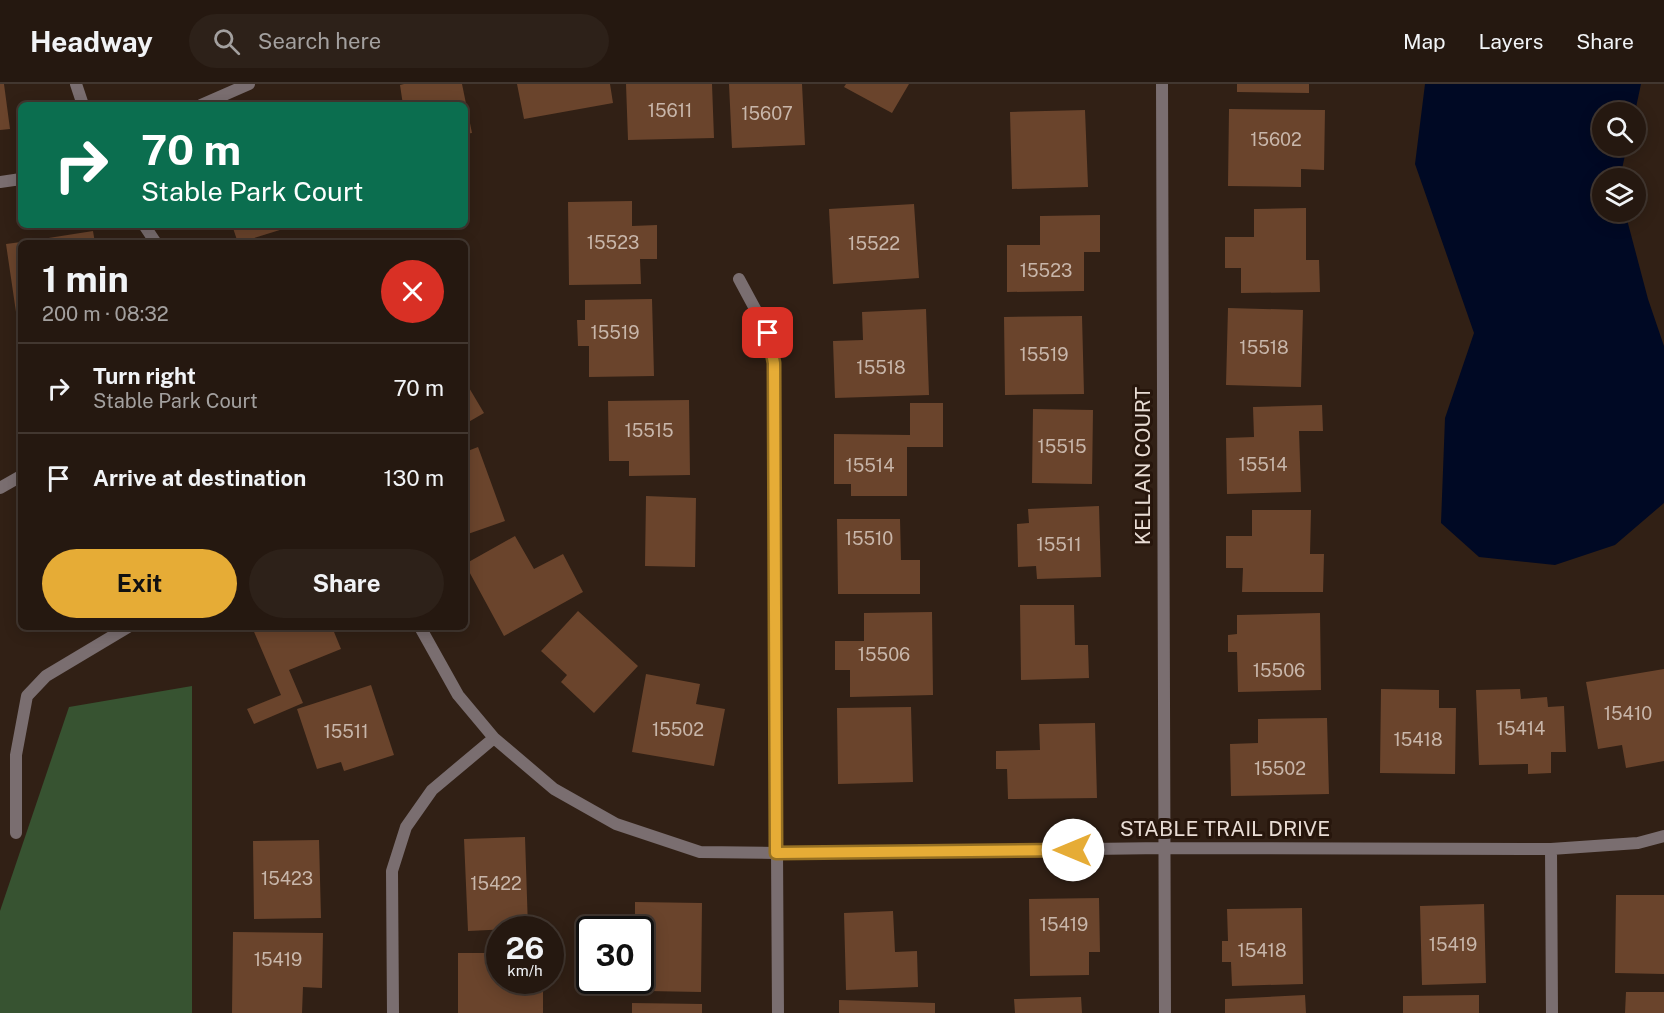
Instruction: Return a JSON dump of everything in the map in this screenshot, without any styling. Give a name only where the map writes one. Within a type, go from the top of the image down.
[{"type":"street","points":[[76,84],[82,102]]},
{"type":"street","points":[[208,102],[249,84]]},
{"type":"street","name":"KELLAN COURT","points":[[1162,84],[1165,1013]]},
{"type":"street","points":[[0,182],[18,180]]},
{"type":"street","points":[[739,279],[768,333],[774,363],[778,1013]]},
{"type":"street","points":[[0,488],[18,478]]},
{"type":"street","points":[[16,833],[16,755],[27,696],[46,676],[123,630]]},
{"type":"street","name":"STABLE TRAIL DRIVE","points":[[422,630],[458,695],[494,738],[554,789],[616,824],[700,852],[1551,849],[1638,843],[1664,836]]},
{"type":"street","points":[[393,1013],[392,871],[406,827],[432,790],[494,738]]},
{"type":"street","points":[[1551,849],[1552,1013]]},
{"type":"green space","points":[[192,686],[192,1013],[0,1013],[0,911],[69,707]]},
{"type":"water","points":[[1425,84],[1641,84],[1637,102],[1592,102],[1592,156],[1625,156],[1622,168],[1592,168],[1592,222],[1628,222],[1648,299],[1664,346],[1664,503],[1615,545],[1555,565],[1479,557],[1441,523],[1445,418],[1474,333],[1415,164]]},
{"type":"building","points":[[0,84],[4,84],[10,129],[0,130]]},
{"type":"building","points":[[462,84],[466,102],[403,102],[400,85]]},
{"type":"building","points":[[517,84],[610,84],[613,103],[524,119]]},
{"type":"building","points":[[626,84],[712,84],[714,138],[628,140]]},
{"type":"building","points":[[729,84],[802,84],[805,145],[732,148]]},
{"type":"building","points":[[846,84],[909,84],[892,113],[844,87]]},
{"type":"building","points":[[1237,84],[1309,84],[1309,93],[1237,92]]},
{"type":"building","points":[[1229,109],[1325,110],[1324,170],[1301,169],[1301,187],[1228,186]]},
{"type":"building","points":[[1085,110],[1088,187],[1012,189],[1010,112]]},
{"type":"building","points":[[468,113],[472,133],[468,134]]},
{"type":"building","points":[[632,201],[632,226],[657,225],[657,259],[640,259],[641,284],[569,285],[568,202]]},
{"type":"building","points":[[914,204],[919,278],[833,284],[829,209]]},
{"type":"building","points":[[1306,208],[1306,260],[1319,260],[1320,292],[1241,293],[1241,268],[1225,268],[1225,237],[1254,237],[1254,209]]},
{"type":"building","points":[[1100,215],[1100,252],[1084,252],[1084,291],[1007,292],[1007,245],[1040,245],[1040,216]]},
{"type":"building","points":[[233,228],[286,228],[248,240],[237,240]]},
{"type":"building","points":[[93,231],[94,240],[36,240]]},
{"type":"building","points":[[18,242],[18,312],[16,312],[6,244]]},
{"type":"building","points":[[652,299],[654,376],[589,377],[589,346],[578,346],[577,320],[585,320],[585,300]]},
{"type":"building","points":[[1228,308],[1303,310],[1301,387],[1226,385]]},
{"type":"building","points":[[926,309],[929,395],[835,398],[833,341],[863,340],[862,312]]},
{"type":"building","points":[[1082,316],[1084,394],[1005,395],[1004,317]]},
{"type":"building","points":[[468,386],[484,413],[468,422]]},
{"type":"building","points":[[689,400],[690,475],[629,476],[629,461],[609,461],[608,401]]},
{"type":"building","points":[[910,403],[943,403],[943,447],[907,447],[907,496],[851,496],[851,484],[834,484],[834,434],[910,435]]},
{"type":"building","points":[[1322,405],[1323,431],[1299,431],[1301,492],[1227,494],[1226,438],[1254,437],[1253,407]]},
{"type":"building","points":[[1033,409],[1093,410],[1092,484],[1032,483]]},
{"type":"building","points":[[478,447],[505,521],[468,534],[468,451]]},
{"type":"building","points":[[646,496],[696,498],[695,567],[645,566]]},
{"type":"building","points":[[1099,506],[1101,577],[1037,579],[1036,566],[1018,567],[1017,524],[1029,523],[1028,509]]},
{"type":"building","points":[[1252,510],[1311,510],[1310,554],[1324,554],[1323,592],[1242,592],[1243,568],[1226,568],[1226,536],[1252,536]]},
{"type":"building","points":[[837,519],[900,519],[901,560],[920,560],[920,594],[838,594]]},
{"type":"building","points":[[515,536],[534,569],[563,554],[583,592],[504,636],[468,570],[468,562]]},
{"type":"building","points":[[1020,605],[1074,605],[1075,645],[1088,645],[1089,678],[1021,680]]},
{"type":"building","points":[[578,611],[638,666],[594,713],[561,682],[567,675],[541,651]]},
{"type":"building","points":[[932,612],[933,695],[850,697],[850,670],[835,670],[835,641],[864,641],[864,613]]},
{"type":"building","points":[[1320,613],[1321,690],[1238,692],[1237,652],[1228,652],[1228,635],[1237,634],[1237,615]]},
{"type":"building","points":[[253,630],[333,630],[341,649],[289,670],[303,703],[254,724],[247,709],[281,695]]},
{"type":"building","points":[[1664,669],[1664,761],[1626,768],[1622,745],[1598,749],[1586,682]]},
{"type":"building","points":[[646,674],[700,684],[696,704],[725,709],[714,766],[632,752]]},
{"type":"building","points":[[371,685],[394,755],[344,771],[341,762],[317,769],[297,709]]},
{"type":"building","points":[[1381,689],[1439,690],[1439,708],[1456,708],[1455,774],[1380,773]]},
{"type":"building","points":[[1520,689],[1521,699],[1547,697],[1548,707],[1564,706],[1566,752],[1551,752],[1551,773],[1528,774],[1528,764],[1479,765],[1476,690]]},
{"type":"building","points":[[911,707],[913,782],[838,784],[837,708]]},
{"type":"building","points":[[1327,718],[1329,794],[1231,796],[1230,744],[1258,743],[1258,719]]},
{"type":"building","points":[[1095,723],[1097,798],[1008,799],[1007,769],[996,769],[996,751],[1040,750],[1039,724]]},
{"type":"building","points":[[525,837],[528,916],[486,916],[486,930],[468,931],[464,839]]},
{"type":"building","points":[[319,840],[321,918],[254,919],[253,841]]},
{"type":"building","points":[[1616,895],[1664,895],[1664,974],[1615,973]]},
{"type":"building","points":[[1099,898],[1100,952],[1089,952],[1089,975],[1030,976],[1029,899]]},
{"type":"building","points":[[635,902],[702,903],[701,992],[654,991],[654,916],[635,916]]},
{"type":"building","points":[[1484,904],[1486,983],[1422,985],[1420,906]]},
{"type":"building","points":[[1302,908],[1303,984],[1232,986],[1231,962],[1222,962],[1222,941],[1228,941],[1227,909]]},
{"type":"building","points":[[893,911],[895,952],[917,951],[918,987],[846,990],[844,913]]},
{"type":"building","points":[[233,932],[323,933],[322,988],[303,987],[302,1013],[232,1013]]},
{"type":"building","points":[[458,953],[486,953],[486,994],[543,994],[543,1013],[458,1013]]},
{"type":"building","points":[[1626,992],[1664,992],[1664,1013],[1625,1013]]},
{"type":"building","points":[[1305,995],[1306,1013],[1225,1013],[1225,999]]},
{"type":"building","points":[[1479,995],[1479,1013],[1403,1013],[1403,996]]},
{"type":"building","points":[[1081,997],[1082,1013],[1015,1013],[1014,999]]},
{"type":"building","points":[[839,1000],[935,1003],[935,1013],[839,1013]]},
{"type":"building","points":[[632,1003],[702,1004],[702,1013],[632,1013]]},
{"type":"route","points":[[768,333],[774,363],[776,853],[1073,850]]}]
